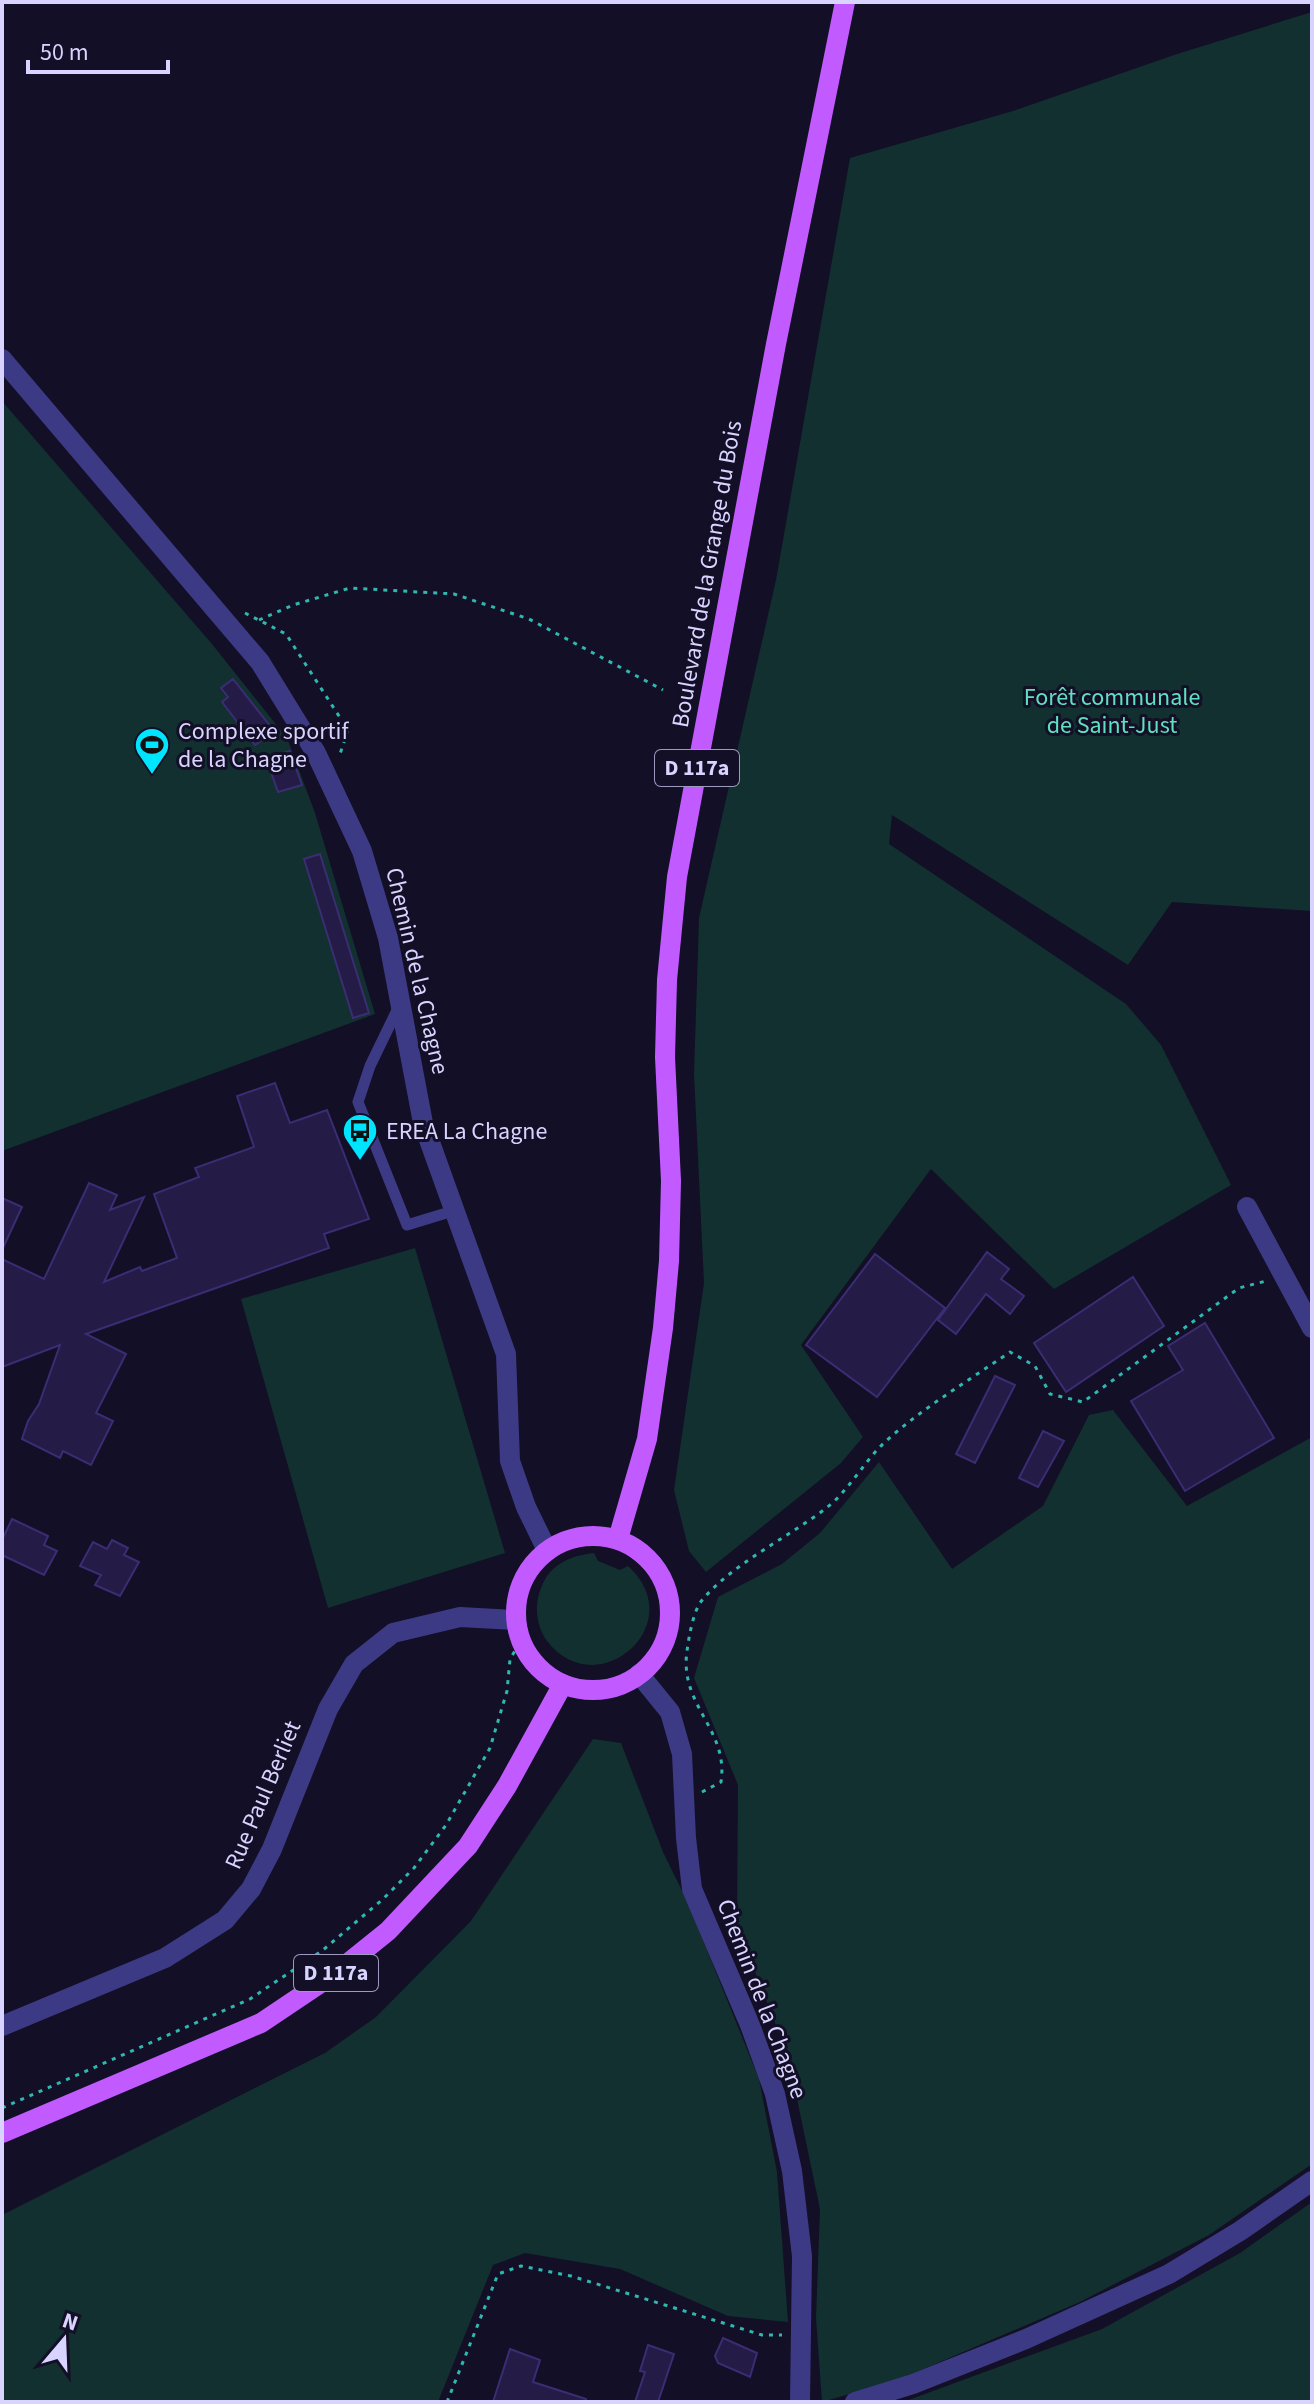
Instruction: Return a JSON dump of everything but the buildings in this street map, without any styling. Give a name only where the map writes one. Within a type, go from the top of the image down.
[{"type":"main road","name":"Boulevard de la Grange du Bois","points":[[618,1539],[647,1439],[669,1261],[671,1181],[665,1057],[667,980],[677,877],[776,344],[845,2]]},
{"type":"main road","points":[[599,1535],[618,1539],[649,1559],[660,1574],[670,1610],[669,1628],[663,1646],[653,1662],[622,1684],[602,1689],[582,1689],[563,1684],[546,1674],[532,1660],[521,1641],[516,1620],[518,1593],[529,1569],[547,1550],[563,1541],[599,1535]]},
{"type":"main road","name":"D 117a","points":[[2,2133],[261,2023],[337,1972],[388,1931],[468,1846],[507,1786],[563,1684]]},
{"type":"street","name":"Chemin de la Chagne","points":[[2,359],[260,662],[316,753],[362,851],[388,938],[423,1123],[506,1354],[510,1461],[526,1507],[547,1550]]},
{"type":"street","points":[[1247,1207],[1312,1328]]},
{"type":"street","name":"Rue Paul Berliet","points":[[2,2026],[165,1958],[225,1920],[251,1889],[272,1849],[328,1709],[354,1664],[393,1633],[460,1617],[516,1620]]},
{"type":"street","name":"Chemin de la Chagne","points":[[639,1674],[670,1712],[682,1754],[692,1889],[750,2025],[775,2094],[792,2171],[802,2256],[800,2402]]},
{"type":"street","points":[[855,2402],[913,2384],[1026,2339],[1169,2274],[1240,2231],[1312,2181]]},
{"type":"lane","points":[[400,1003],[370,1066],[358,1102],[407,1225],[453,1211]]},
{"type":"path","points":[[259,620],[293,605],[350,588],[454,594],[529,619],[663,690]]},
{"type":"path","points":[[244,612],[286,634],[348,730],[331,784]]},
{"type":"path","points":[[684,1800],[721,1782],[724,1765],[720,1748],[690,1692],[685,1670],[687,1647],[700,1602],[721,1582],[829,1507],[884,1442],[1010,1352],[1035,1366],[1050,1394],[1083,1402],[1239,1288],[1284,1277]]},
{"type":"path","points":[[2,2108],[250,1999],[323,1950],[383,1899],[414,1868],[446,1825],[490,1748],[507,1691],[510,1659],[521,1641]]},
{"type":"path","points":[[447,2402],[498,2274],[521,2266],[571,2276],[762,2335],[801,2335]]},
{"type":"green space","name":"Forêt communale de Saint-Just","points":[[1312,12],[1312,911],[1172,902],[1128,965],[892,815],[889,844],[1126,1004],[1161,1045],[1231,1185],[1054,1289],[931,1169],[801,1345],[863,1437],[841,1463],[706,1572],[689,1551],[674,1490],[704,1283],[694,1074],[699,918],[776,580],[850,158],[1013,111],[1174,55]]},
{"type":"green space","name":"Complexe sportif de la Chagne","points":[[2,401],[212,644],[287,738],[315,813],[375,1014],[2,1151]]},
{"type":"green space","points":[[415,1248],[505,1553],[328,1608],[241,1299]]},
{"type":"green space","points":[[1113,1410],[1187,1506],[1312,1437],[1312,2164],[1209,2235],[1080,2302],[898,2380],[822,2402],[816,2318],[820,2209],[788,2056],[737,1926],[738,1785],[694,1678],[718,1597],[782,1564],[820,1533],[879,1462],[952,1569],[1043,1506],[1089,1415]]},
{"type":"green space","points":[[594,1553],[598,1561],[620,1570],[628,1566],[645,1589],[649,1611],[644,1632],[630,1650],[611,1661],[590,1665],[567,1659],[547,1641],[540,1629],[537,1608],[541,1588],[555,1567],[577,1556]]},
{"type":"green space","points":[[593,1739],[621,1743],[663,1852],[688,1903],[759,2079],[777,2172],[788,2322],[728,2316],[620,2269],[525,2253],[493,2265],[438,2402],[2,2402],[2,2215],[325,2053],[376,2017],[471,1921]]},
{"type":"green space","points":[[1312,2202],[1312,2402],[903,2402],[1102,2329],[1240,2253]]},
{"type":"place","name":"Complexe sportif de la Chagne","points":[[152,776]]},
{"type":"place","name":"EREA La Chagne","points":[[360,1162]]}]
